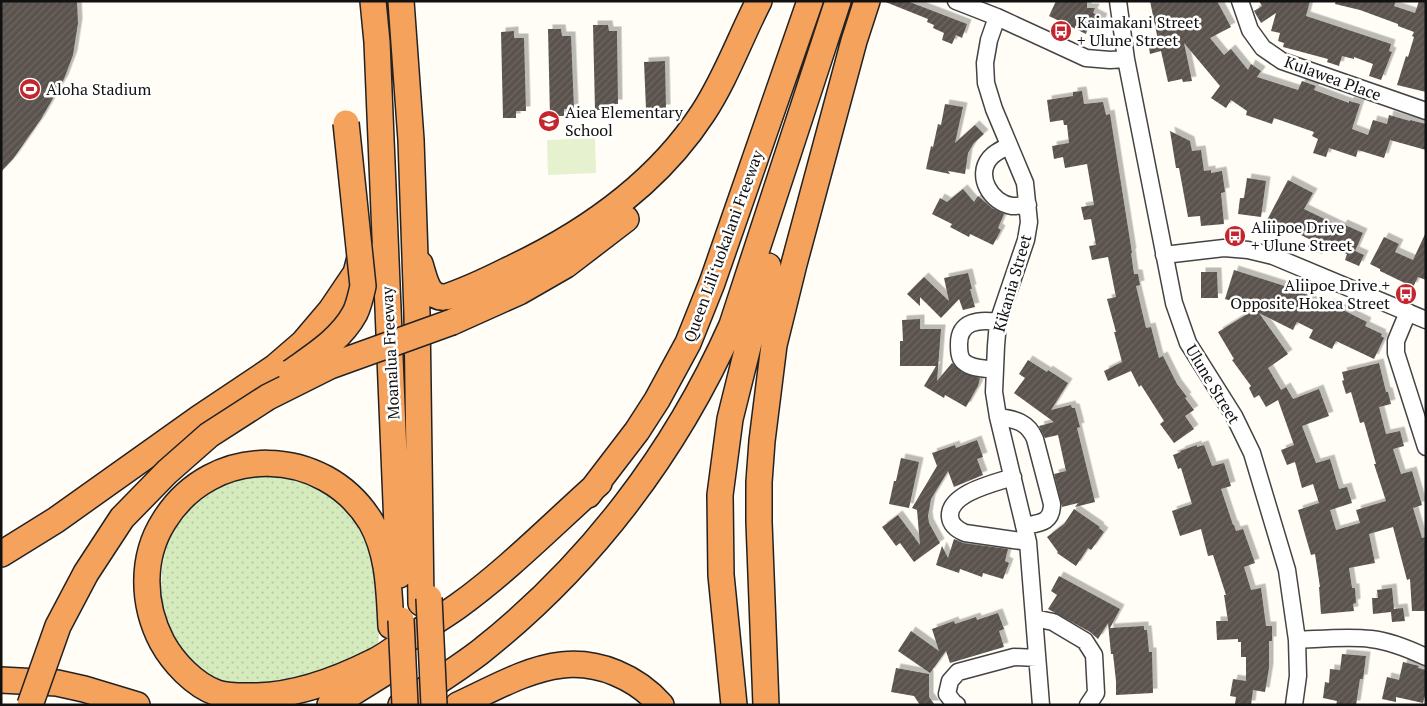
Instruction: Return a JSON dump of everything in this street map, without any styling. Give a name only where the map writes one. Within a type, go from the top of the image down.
[{"type":"highway","name":"Moanalua Freeway","points":[[373,1],[378,42],[396,623],[405,705]]},
{"type":"highway","points":[[401,1],[411,140]]},
{"type":"highway","points":[[411,140],[415,46],[414,1]]},
{"type":"highway","points":[[414,248],[432,294],[439,298],[446,297],[524,262],[590,226],[607,214],[650,176],[690,133],[718,88],[759,1]]},
{"type":"highway","points":[[209,435],[268,397],[330,366],[452,322],[520,292],[566,265],[609,233],[648,200],[676,169],[714,117],[740,67],[766,1]]},
{"type":"highway","name":"Queen Liliʻuokalani Freeway","points":[[330,705],[438,640],[489,599],[542,548],[599,483],[632,438],[657,400],[692,335],[712,284],[810,1]]},
{"type":"highway","name":"Queen Liliʻuokalani Freeway","points":[[401,705],[480,652],[549,592],[606,530],[644,482],[675,434],[715,364],[732,325],[838,1]]},
{"type":"highway","points":[[766,705],[758,522],[762,441],[774,346],[854,41],[867,1]]},
{"type":"highway","points":[[734,705],[720,548],[720,495],[726,443],[764,279],[790,193],[826,37]]},
{"type":"highway","points":[[30,705],[58,626],[86,573],[122,518],[166,472],[209,435],[341,333],[356,312],[363,286],[346,123]]},
{"type":"highway","points":[[1,554],[56,520],[198,419],[274,368],[303,343],[331,310],[356,273],[372,214],[380,137]]},
{"type":"highway","name":"Moanalua Freeway","points":[[411,140],[419,461],[425,601]]},
{"type":"highway","points":[[396,705],[396,623],[384,552],[372,524],[345,492],[309,470],[281,464],[253,464],[226,470],[213,476],[190,491],[175,506],[162,523],[151,550],[147,578],[149,606],[158,633],[173,658],[193,678],[217,693],[239,696],[279,695],[316,686],[374,662],[382,656],[458,606],[599,483]]},
{"type":"highway","points":[[425,601],[425,705]]},
{"type":"highway","points":[[425,601],[434,705]]},
{"type":"highway","points":[[458,705],[518,678],[542,669],[561,665],[593,666],[624,676],[640,685],[661,705]]},
{"type":"highway","points":[[1,680],[57,683],[138,705]]},
{"type":"street","points":[[956,1],[997,17],[1086,58],[1126,59]]},
{"type":"street","name":"Ulune Street","points":[[1118,1],[1126,59],[1174,303],[1188,343],[1234,416],[1252,453],[1287,570],[1297,640],[1298,676],[1294,705]]},
{"type":"street","name":"Kulawea Place","points":[[1240,1],[1250,30],[1263,48],[1282,61],[1426,111]]},
{"type":"street","name":"Kikania Street","points":[[997,17],[989,40],[985,63],[986,83],[994,109],[1025,183],[1029,222],[1026,240],[998,322],[994,392],[998,417],[1028,542],[1041,705]]},
{"type":"street","points":[[1009,146],[997,151],[988,160],[984,169],[984,181],[989,192],[998,200],[1011,206],[1028,205]]},
{"type":"street","points":[[1164,254],[1224,248],[1248,250],[1273,256],[1426,320]]},
{"type":"street","points":[[1408,312],[1396,341],[1396,354],[1426,446]]},
{"type":"street","points":[[994,370],[972,366],[964,362],[959,352],[959,337],[962,329],[970,324],[987,320],[998,322]]},
{"type":"street","points":[[998,417],[1012,419],[1031,429],[1052,504],[1052,512],[1047,520],[1024,526]]},
{"type":"street","points":[[1013,477],[965,494],[955,500],[950,516],[952,523],[958,530],[966,533],[1028,542]]},
{"type":"street","points":[[1034,618],[1053,622],[1085,641],[1094,654],[1096,693],[1088,705]]},
{"type":"street","points":[[1297,640],[1372,639],[1411,650],[1426,657]]},
{"type":"street","points":[[957,705],[947,694],[950,681],[958,672],[1014,657],[1037,658]]},
{"type":"green space","points":[[595,138],[596,173],[548,175],[547,140]]},
{"type":"green space","points":[[245,473],[306,477],[355,516],[371,551],[380,604],[378,655],[332,680],[229,686],[204,674],[186,657],[165,617],[161,592],[162,568],[167,543],[181,517],[199,499],[213,488]]},
{"type":"building","name":"Aloha Stadium","points":[[1,1],[77,1],[78,23],[73,55],[64,79],[41,119],[13,159],[1,172]]},
{"type":"building","points":[[883,1],[907,1],[967,24],[962,38],[956,35],[952,44],[942,40],[944,33],[933,28],[934,25],[927,22],[928,19]]},
{"type":"building","points":[[1056,1],[1087,1],[1087,8],[1095,8],[1093,13],[1103,18],[1098,29],[1089,25],[1086,34],[1049,16]]},
{"type":"building","points":[[1150,1],[1217,1],[1231,27],[1210,38],[1224,55],[1231,49],[1248,70],[1251,64],[1261,71],[1257,77],[1298,90],[1302,81],[1316,86],[1314,90],[1349,103],[1349,101],[1360,104],[1352,129],[1368,135],[1373,120],[1387,124],[1389,115],[1426,124],[1426,150],[1390,140],[1384,158],[1358,150],[1356,157],[1329,148],[1326,157],[1313,153],[1318,139],[1312,136],[1314,132],[1274,118],[1272,124],[1246,115],[1247,111],[1231,100],[1226,108],[1211,98],[1220,86],[1184,43],[1192,81],[1183,82],[1182,79],[1168,82],[1161,51],[1150,54],[1148,42],[1158,40]]},
{"type":"building","points":[[1259,1],[1310,1],[1306,16],[1391,44],[1389,51],[1392,52],[1381,80],[1369,76],[1373,64],[1354,57],[1354,59],[1342,56],[1339,66],[1327,62],[1328,59],[1283,47],[1284,43],[1278,41],[1280,33],[1271,31],[1276,13],[1261,23],[1254,11],[1262,6]]},
{"type":"building","points":[[1336,1],[1396,1],[1394,6],[1415,13],[1419,1],[1426,1],[1426,92],[1397,85],[1406,56],[1408,57],[1414,32],[1360,10],[1335,4]]},
{"type":"building","points":[[593,25],[608,25],[609,31],[617,31],[618,104],[611,104],[611,110],[595,110]]},
{"type":"building","points":[[548,29],[561,29],[562,36],[571,36],[574,109],[564,109],[564,116],[550,116]]},
{"type":"building","points":[[514,31],[514,38],[524,38],[526,111],[516,111],[516,118],[503,118],[501,32]]},
{"type":"building","points":[[665,61],[666,109],[646,109],[644,62]]},
{"type":"building","points":[[1082,91],[1084,104],[1103,102],[1106,115],[1110,114],[1134,274],[1138,274],[1140,285],[1136,286],[1146,328],[1151,327],[1159,358],[1163,356],[1177,384],[1187,397],[1185,398],[1194,410],[1185,416],[1194,429],[1174,443],[1160,424],[1164,421],[1141,385],[1139,387],[1131,371],[1108,381],[1104,371],[1122,362],[1107,299],[1116,297],[1108,257],[1092,260],[1089,246],[1096,245],[1091,219],[1084,220],[1081,207],[1094,205],[1087,164],[1065,168],[1063,157],[1054,159],[1052,146],[1069,143],[1067,125],[1064,125],[1063,120],[1050,122],[1047,100],[1073,96],[1073,92]]},
{"type":"building","points":[[945,104],[963,107],[955,143],[975,125],[984,134],[974,143],[968,153],[965,174],[948,171],[950,174],[926,169],[938,124],[941,125]]},
{"type":"building","points":[[1170,131],[1190,141],[1192,151],[1201,150],[1204,171],[1211,170],[1211,173],[1222,171],[1225,192],[1221,193],[1224,224],[1201,226],[1200,216],[1188,217],[1179,168],[1176,168]]},
{"type":"building","points":[[1247,178],[1266,181],[1261,217],[1238,214],[1240,198],[1244,198]]},
{"type":"building","points":[[1288,180],[1313,193],[1304,209],[1341,227],[1343,224],[1363,233],[1355,251],[1364,255],[1359,266],[1345,260],[1347,254],[1342,252],[1344,248],[1328,241],[1322,254],[1308,247],[1311,240],[1293,231],[1265,224]]},
{"type":"building","points":[[963,189],[974,202],[978,196],[992,208],[1004,214],[998,228],[1001,230],[993,245],[970,234],[969,237],[950,227],[952,224],[932,214],[940,198],[947,202]]},
{"type":"building","points":[[1426,232],[1426,280],[1418,277],[1413,287],[1370,264],[1384,237],[1399,244],[1395,252],[1413,260]]},
{"type":"building","points":[[1234,270],[1294,289],[1310,296],[1308,299],[1327,308],[1329,303],[1367,322],[1365,326],[1382,334],[1381,336],[1384,338],[1374,359],[1336,341],[1332,349],[1309,338],[1313,330],[1297,322],[1293,330],[1259,313],[1288,354],[1268,368],[1281,390],[1286,387],[1293,399],[1319,389],[1329,416],[1302,426],[1316,463],[1330,459],[1339,489],[1347,487],[1352,503],[1330,510],[1336,530],[1360,523],[1356,510],[1386,501],[1374,464],[1376,464],[1364,422],[1360,423],[1351,392],[1346,394],[1342,381],[1344,380],[1342,372],[1379,363],[1391,404],[1379,407],[1386,434],[1400,431],[1404,446],[1393,449],[1401,474],[1412,471],[1422,505],[1413,508],[1422,538],[1426,537],[1426,611],[1412,611],[1410,579],[1407,580],[1393,527],[1369,534],[1375,563],[1349,568],[1352,588],[1355,588],[1356,603],[1353,604],[1354,611],[1321,614],[1320,587],[1315,554],[1311,555],[1298,510],[1319,503],[1313,484],[1302,488],[1295,462],[1287,465],[1281,450],[1294,445],[1278,400],[1266,407],[1259,395],[1254,398],[1249,388],[1251,386],[1232,360],[1234,359],[1218,332],[1257,308],[1225,299]]},
{"type":"building","points":[[1201,272],[1217,272],[1218,298],[1201,298]]},
{"type":"building","points":[[968,273],[975,307],[963,310],[959,299],[941,318],[920,297],[920,306],[907,294],[924,277],[949,301],[944,278]]},
{"type":"building","points":[[920,319],[920,329],[941,329],[937,381],[952,363],[963,373],[980,378],[978,386],[966,407],[945,395],[944,398],[924,386],[936,366],[900,366],[900,341],[903,341],[902,320]]},
{"type":"building","points":[[1028,360],[1068,383],[1051,410],[1071,405],[1072,408],[1075,408],[1080,427],[1077,428],[1095,502],[1075,507],[1078,503],[1062,507],[1054,474],[1066,471],[1058,435],[1045,438],[1039,426],[1054,422],[1014,393],[1025,378],[1019,374]]},
{"type":"building","points":[[977,440],[983,457],[977,459],[983,475],[954,487],[948,471],[931,499],[928,516],[929,523],[940,543],[914,562],[900,543],[896,546],[882,527],[898,515],[920,545],[917,510],[912,508],[937,466],[932,453],[955,445],[956,448]]},
{"type":"building","points":[[1197,445],[1197,447],[1204,445],[1212,466],[1224,463],[1231,486],[1221,489],[1233,525],[1236,531],[1243,529],[1255,563],[1244,567],[1251,590],[1261,588],[1266,626],[1272,626],[1272,641],[1269,641],[1269,668],[1265,692],[1253,690],[1251,705],[1235,704],[1236,697],[1230,696],[1233,679],[1246,681],[1246,657],[1241,657],[1241,642],[1238,642],[1238,639],[1217,640],[1216,621],[1228,621],[1224,595],[1226,595],[1213,555],[1208,556],[1201,529],[1180,536],[1172,511],[1192,504],[1181,468],[1178,469],[1173,455]]},
{"type":"building","points":[[901,458],[919,462],[909,508],[889,504]]},
{"type":"building","points":[[1074,509],[1100,527],[1104,532],[1091,550],[1088,548],[1076,566],[1057,553],[1047,537],[1064,524]]},
{"type":"building","points":[[954,539],[963,543],[1008,549],[1005,561],[1009,563],[1003,579],[983,573],[982,577],[960,569],[959,573],[936,565],[942,546],[948,558]]},
{"type":"building","points":[[1059,576],[1120,609],[1110,628],[1144,626],[1144,630],[1147,630],[1149,652],[1152,652],[1153,693],[1116,695],[1113,654],[1111,654],[1108,623],[1098,639],[1090,632],[1048,609],[1057,595],[1051,591]]},
{"type":"building","points":[[1392,588],[1394,609],[1403,608],[1405,621],[1392,622],[1391,612],[1373,614],[1372,598],[1378,598],[1377,590]]},
{"type":"building","points":[[998,613],[1004,629],[999,631],[1004,647],[950,663],[946,651],[930,673],[898,651],[911,631],[939,651],[932,629],[954,621],[955,624],[976,617],[977,620]]},
{"type":"building","points":[[1342,654],[1366,656],[1363,679],[1360,679],[1356,705],[1336,705],[1337,701],[1323,698],[1325,682],[1329,683],[1330,669],[1340,670]]},
{"type":"building","points":[[1403,662],[1426,670],[1426,692],[1423,703],[1396,697],[1396,702],[1382,699],[1387,677],[1399,680]]},
{"type":"building","points":[[896,668],[929,674],[929,697],[935,705],[920,705],[914,696],[891,692]]},
{"type":"place","name":"Kaimakani Street + Ulune Street","points":[[1061,31]]},
{"type":"place","name":"Aloha Stadium","points":[[30,89]]},
{"type":"place","name":"Aiea Elementary School","points":[[549,121]]},
{"type":"place","name":"Aliipoe Drive + Ulune Street","points":[[1235,236]]},
{"type":"place","name":"Aliipoe Drive + Opposite Hokea Street","points":[[1406,294]]}]
